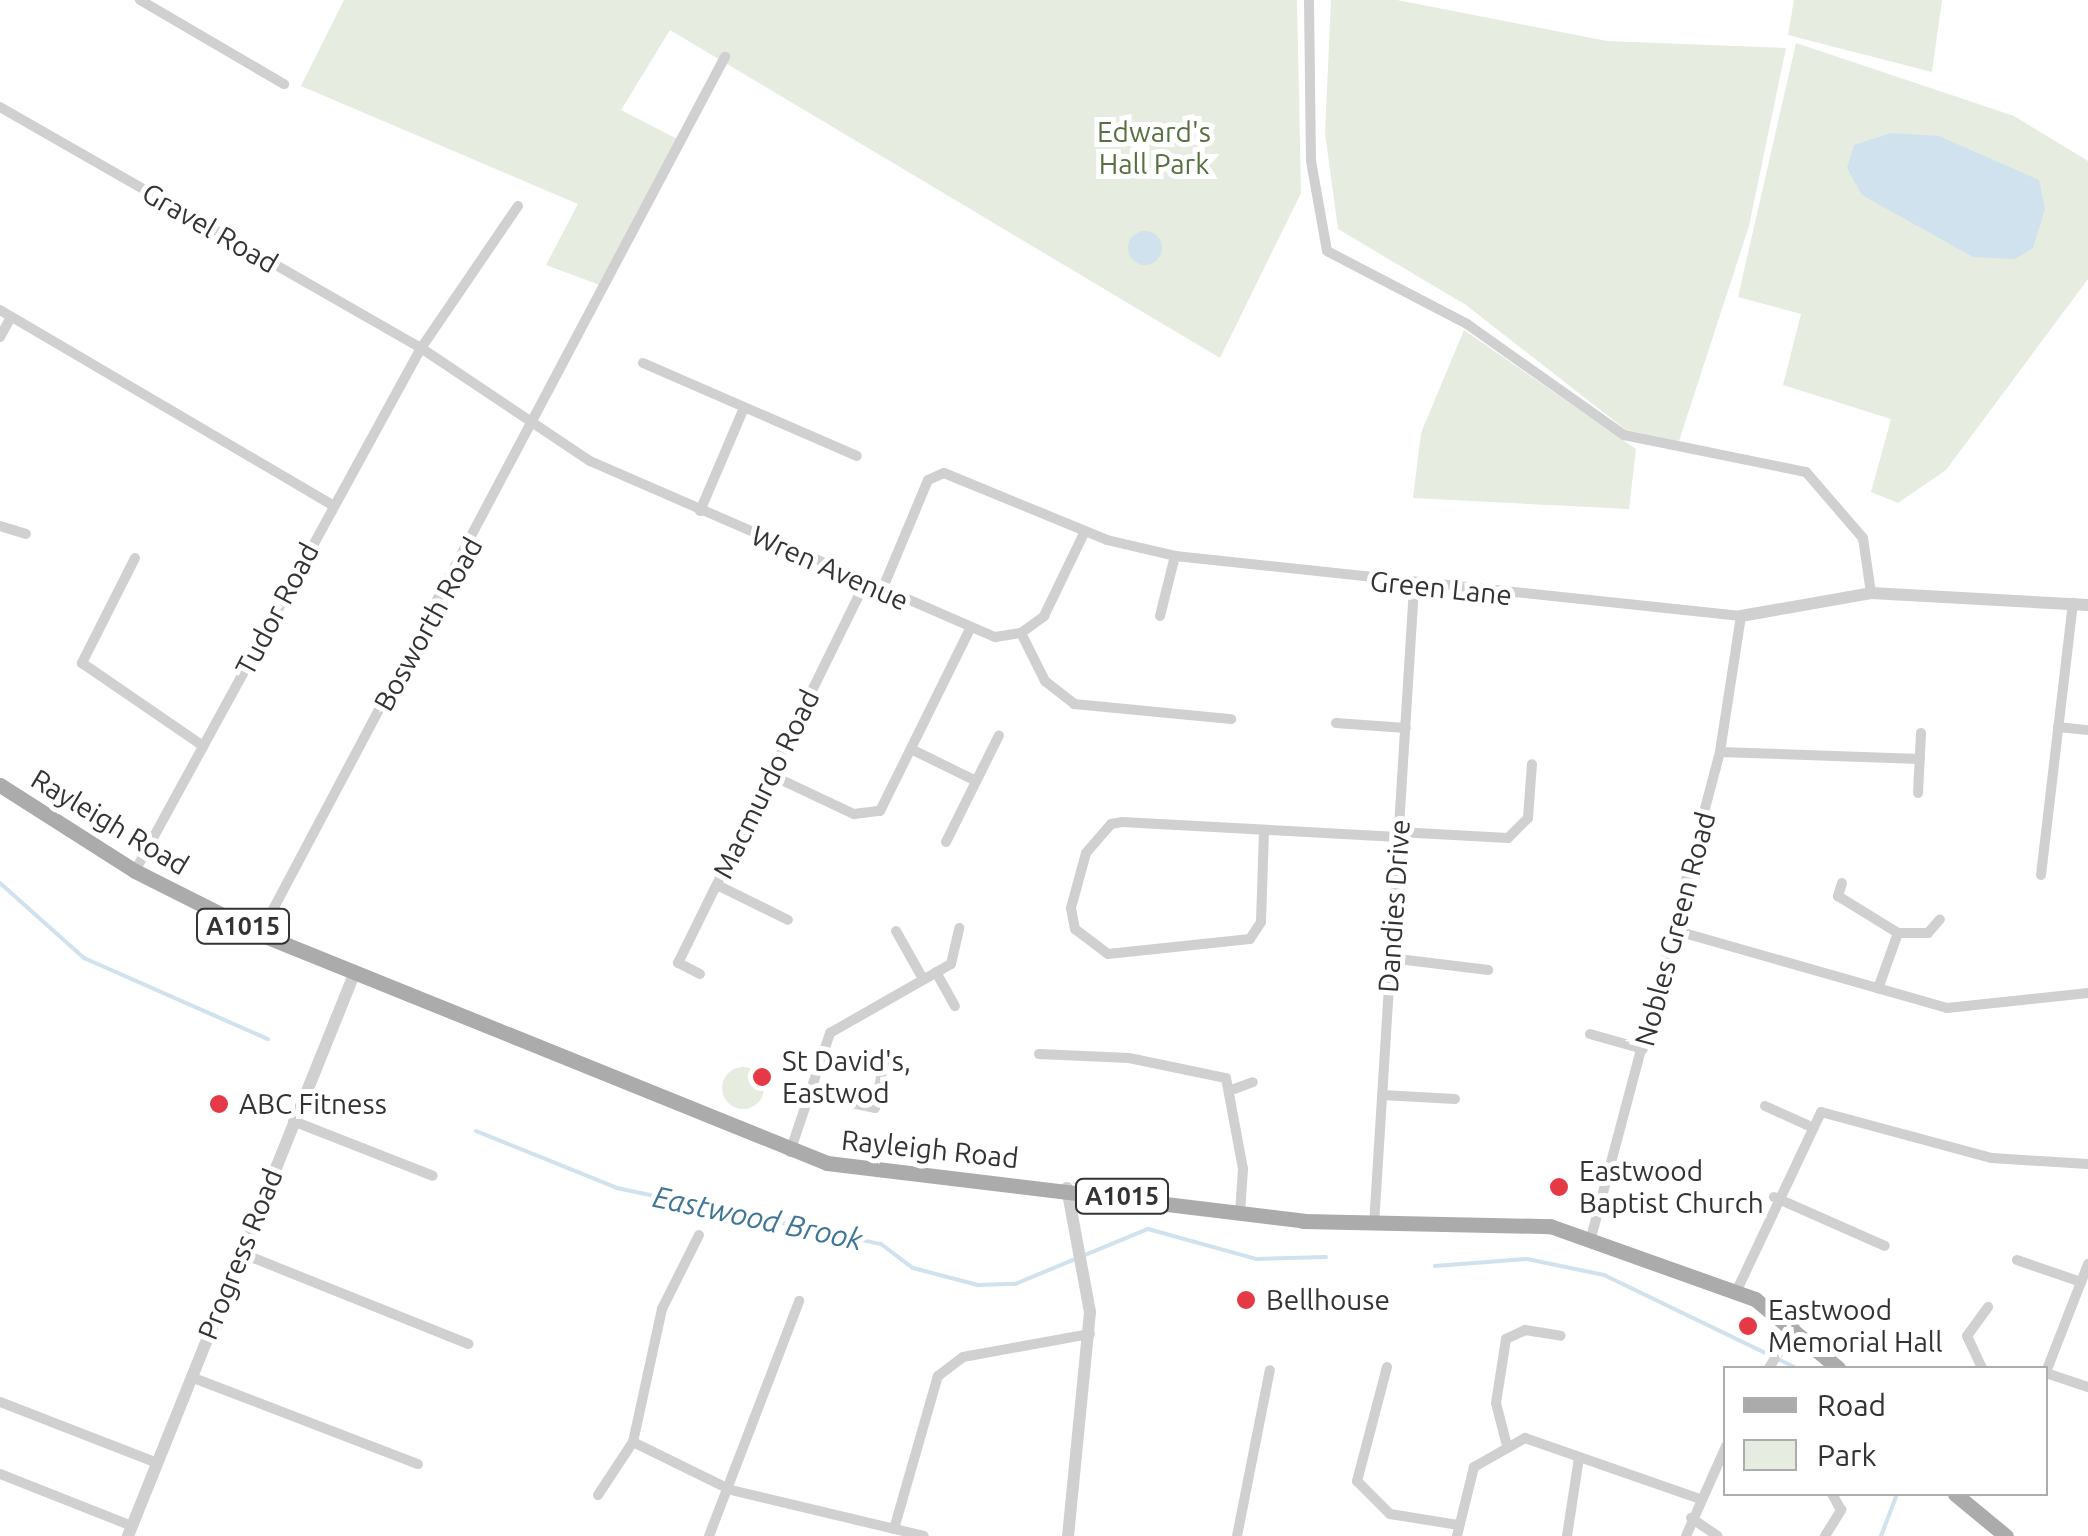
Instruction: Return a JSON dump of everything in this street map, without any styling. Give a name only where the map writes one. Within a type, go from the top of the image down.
[{"type":"main road","name":"Rayleigh Road","points":[[0,785],[135,871],[260,934],[790,1152],[869,1172],[1067,1188],[1240,1213],[1374,1224],[1530,1224],[1592,1238],[1737,1290],[1795,1325],[1836,1366]]},
{"type":"main road","points":[[1970,1500],[2006,1536]]},
{"type":"street","points":[[140,0],[284,84]]},
{"type":"street","points":[[1309,0],[1311,160],[1327,251],[1467,324],[1624,435],[1806,472],[1863,538],[1870,593]]},
{"type":"street","name":"Bosworth Road","points":[[260,934],[535,424],[725,57]]},
{"type":"street","name":"Gravel Road","points":[[0,106],[421,348],[535,424]]},
{"type":"street","name":"Tudor Road","points":[[135,871],[333,505],[468,266],[518,206]]},
{"type":"street","points":[[0,310],[333,505]]},
{"type":"street","points":[[0,337],[11,317]]},
{"type":"street","points":[[644,364],[857,456]]},
{"type":"street","points":[[700,510],[744,408]]},
{"type":"street","name":"Wren Avenue","points":[[535,424],[700,510],[970,629],[1021,634]]},
{"type":"street","name":"Green Lane","points":[[882,590],[924,486],[938,474],[1084,531],[1175,556],[1414,587],[1740,616],[1870,593],[2088,605]]},
{"type":"street","points":[[0,526],[26,534]]},
{"type":"street","points":[[1084,531],[1050,607],[1021,634],[1045,681],[1074,704],[1232,719]]},
{"type":"street","points":[[1160,616],[1175,556]]},
{"type":"street","points":[[135,558],[82,664],[202,746]]},
{"type":"street","name":"Macmurdo Road","points":[[700,974],[678,963],[864,583]]},
{"type":"street","name":"Dandies Drive","points":[[1374,1224],[1414,587]]},
{"type":"street","points":[[2041,875],[2073,603]]},
{"type":"street","name":"Nobles Green Road","points":[[1592,1238],[1677,931],[1720,752],[1740,616]]},
{"type":"street","points":[[771,775],[872,816],[911,749],[970,629]]},
{"type":"street","points":[[1336,723],[1406,728]]},
{"type":"street","points":[[2058,727],[2088,730]]},
{"type":"street","points":[[1918,793],[1921,733]]},
{"type":"street","points":[[946,842],[999,735]]},
{"type":"street","points":[[911,749],[976,781]]},
{"type":"street","points":[[1720,752],[1920,760]]},
{"type":"street","points":[[1264,830],[1261,922],[1250,939],[1108,954],[1076,930],[1073,896],[1102,828],[1264,830],[1508,838],[1528,818],[1532,764]]},
{"type":"street","points":[[1842,882],[1838,896],[1898,933],[1928,933],[1940,919]]},
{"type":"street","points":[[718,885],[788,920]]},
{"type":"street","points":[[790,1152],[830,1033],[953,961],[959,928]]},
{"type":"street","points":[[896,931],[923,979]]},
{"type":"street","points":[[1677,931],[1878,989],[1978,1009],[2088,994]]},
{"type":"street","points":[[1878,989],[1898,933]]},
{"type":"street","points":[[1390,958],[1488,970]]},
{"type":"street","name":"Progress Road","points":[[130,1531],[355,972]]},
{"type":"street","points":[[936,972],[954,1006]]},
{"type":"street","points":[[1590,1034],[1643,1050]]},
{"type":"street","points":[[1039,1054],[1207,1070],[1234,1089]]},
{"type":"street","points":[[812,1094],[875,1108],[884,1062]]},
{"type":"street","points":[[1234,1089],[1253,1082]]},
{"type":"street","points":[[1234,1089],[1240,1213]]},
{"type":"street","points":[[1382,1095],[1454,1100]]},
{"type":"street","points":[[1765,1106],[1807,1126]]},
{"type":"street","points":[[1737,1290],[1807,1126],[1821,1112],[1992,1158],[2088,1164]]},
{"type":"street","points":[[293,1122],[433,1176]]},
{"type":"street","points":[[1067,1188],[1084,1270],[1090,1334],[1068,1536]]},
{"type":"street","points":[[1774,1197],[1885,1246]]},
{"type":"street","points":[[598,1495],[633,1442],[662,1309],[699,1235]]},
{"type":"street","points":[[241,1253],[469,1344]]},
{"type":"street","points":[[2017,1260],[2081,1282]]},
{"type":"street","points":[[2048,1368],[2088,1264]]},
{"type":"street","points":[[708,1536],[731,1490],[799,1300]]},
{"type":"street","points":[[1981,1366],[1967,1336],[1988,1308]]},
{"type":"street","points":[[1770,1366],[1795,1325]]},
{"type":"street","points":[[1506,1442],[1496,1403],[1506,1339],[1525,1330],[1562,1336]]},
{"type":"street","points":[[894,1529],[938,1376],[963,1357],[1090,1334]]},
{"type":"street","points":[[1386,1367],[1357,1481],[1390,1514],[1458,1531],[1474,1466],[1506,1442],[1525,1438],[1696,1498]]},
{"type":"street","points":[[1237,1536],[1270,1370]]},
{"type":"street","points":[[2048,1374],[2088,1388]]},
{"type":"street","points":[[191,1377],[418,1464]]},
{"type":"street","points":[[0,1402],[157,1463]]},
{"type":"street","points":[[633,1442],[731,1490],[872,1531],[894,1529],[924,1536]]},
{"type":"street","points":[[1686,1536],[1696,1498],[1723,1451]]},
{"type":"street","points":[[1567,1536],[1579,1458]]},
{"type":"street","points":[[0,1474],[130,1531]]},
{"type":"street","points":[[1825,1536],[1841,1510],[1833,1496]]},
{"type":"street","points":[[1691,1518],[1718,1536]]},
{"type":"green space","name":"Edward's Hall Park","points":[[344,0],[1297,0],[1301,193],[1220,358],[670,30],[621,110],[681,141],[605,287],[546,265],[578,204],[301,86]]},
{"type":"green space","points":[[1331,0],[1397,0],[1607,41],[1786,48],[1749,226],[1679,441],[1626,430],[1466,305],[1338,229],[1325,133]]},
{"type":"green space","points":[[1794,0],[1942,0],[1932,72],[1788,35]]},
{"type":"green space","points":[[1796,43],[2014,116],[2088,161],[2088,279],[1946,470],[1898,503],[1871,492],[1891,419],[1783,385],[1801,314],[1738,297]]},
{"type":"green space","points":[[1464,330],[1636,449],[1629,509],[1413,498],[1421,433]]},
{"type":"green space","points":[[743,1067],[758,1073],[764,1088],[758,1103],[743,1109],[728,1103],[722,1088],[728,1073]]},
{"type":"water","points":[[1891,133],[1939,136],[2039,180],[2045,209],[2033,248],[2015,259],[1973,257],[1862,195],[1847,168],[1854,145]]},
{"type":"water","points":[[1145,231],[1157,236],[1162,248],[1157,260],[1145,265],[1133,260],[1128,248],[1133,236]]},
{"type":"waterway","name":"Eastwood Brook","points":[[0,883],[84,958],[268,1039]]},
{"type":"waterway","name":"Eastwood Brook","points":[[476,1131],[617,1188],[881,1244],[913,1268],[978,1285],[1015,1284],[1148,1229],[1256,1259],[1326,1257]]},
{"type":"waterway","name":"Eastwood Brook","points":[[1435,1266],[1527,1259],[1604,1275],[1792,1366]]},
{"type":"waterway","name":"Eastwood Brook","points":[[1881,1536],[1896,1496]]},
{"type":"place","name":"St David's, Eastwod","points":[[762,1077]]},
{"type":"place","name":"ABC Fitness","points":[[219,1104]]},
{"type":"place","name":"Eastwood Baptist Church","points":[[1559,1187]]},
{"type":"place","name":"Bellhouse","points":[[1246,1300]]},
{"type":"place","name":"Eastwood Memorial Hall","points":[[1748,1326]]}]
